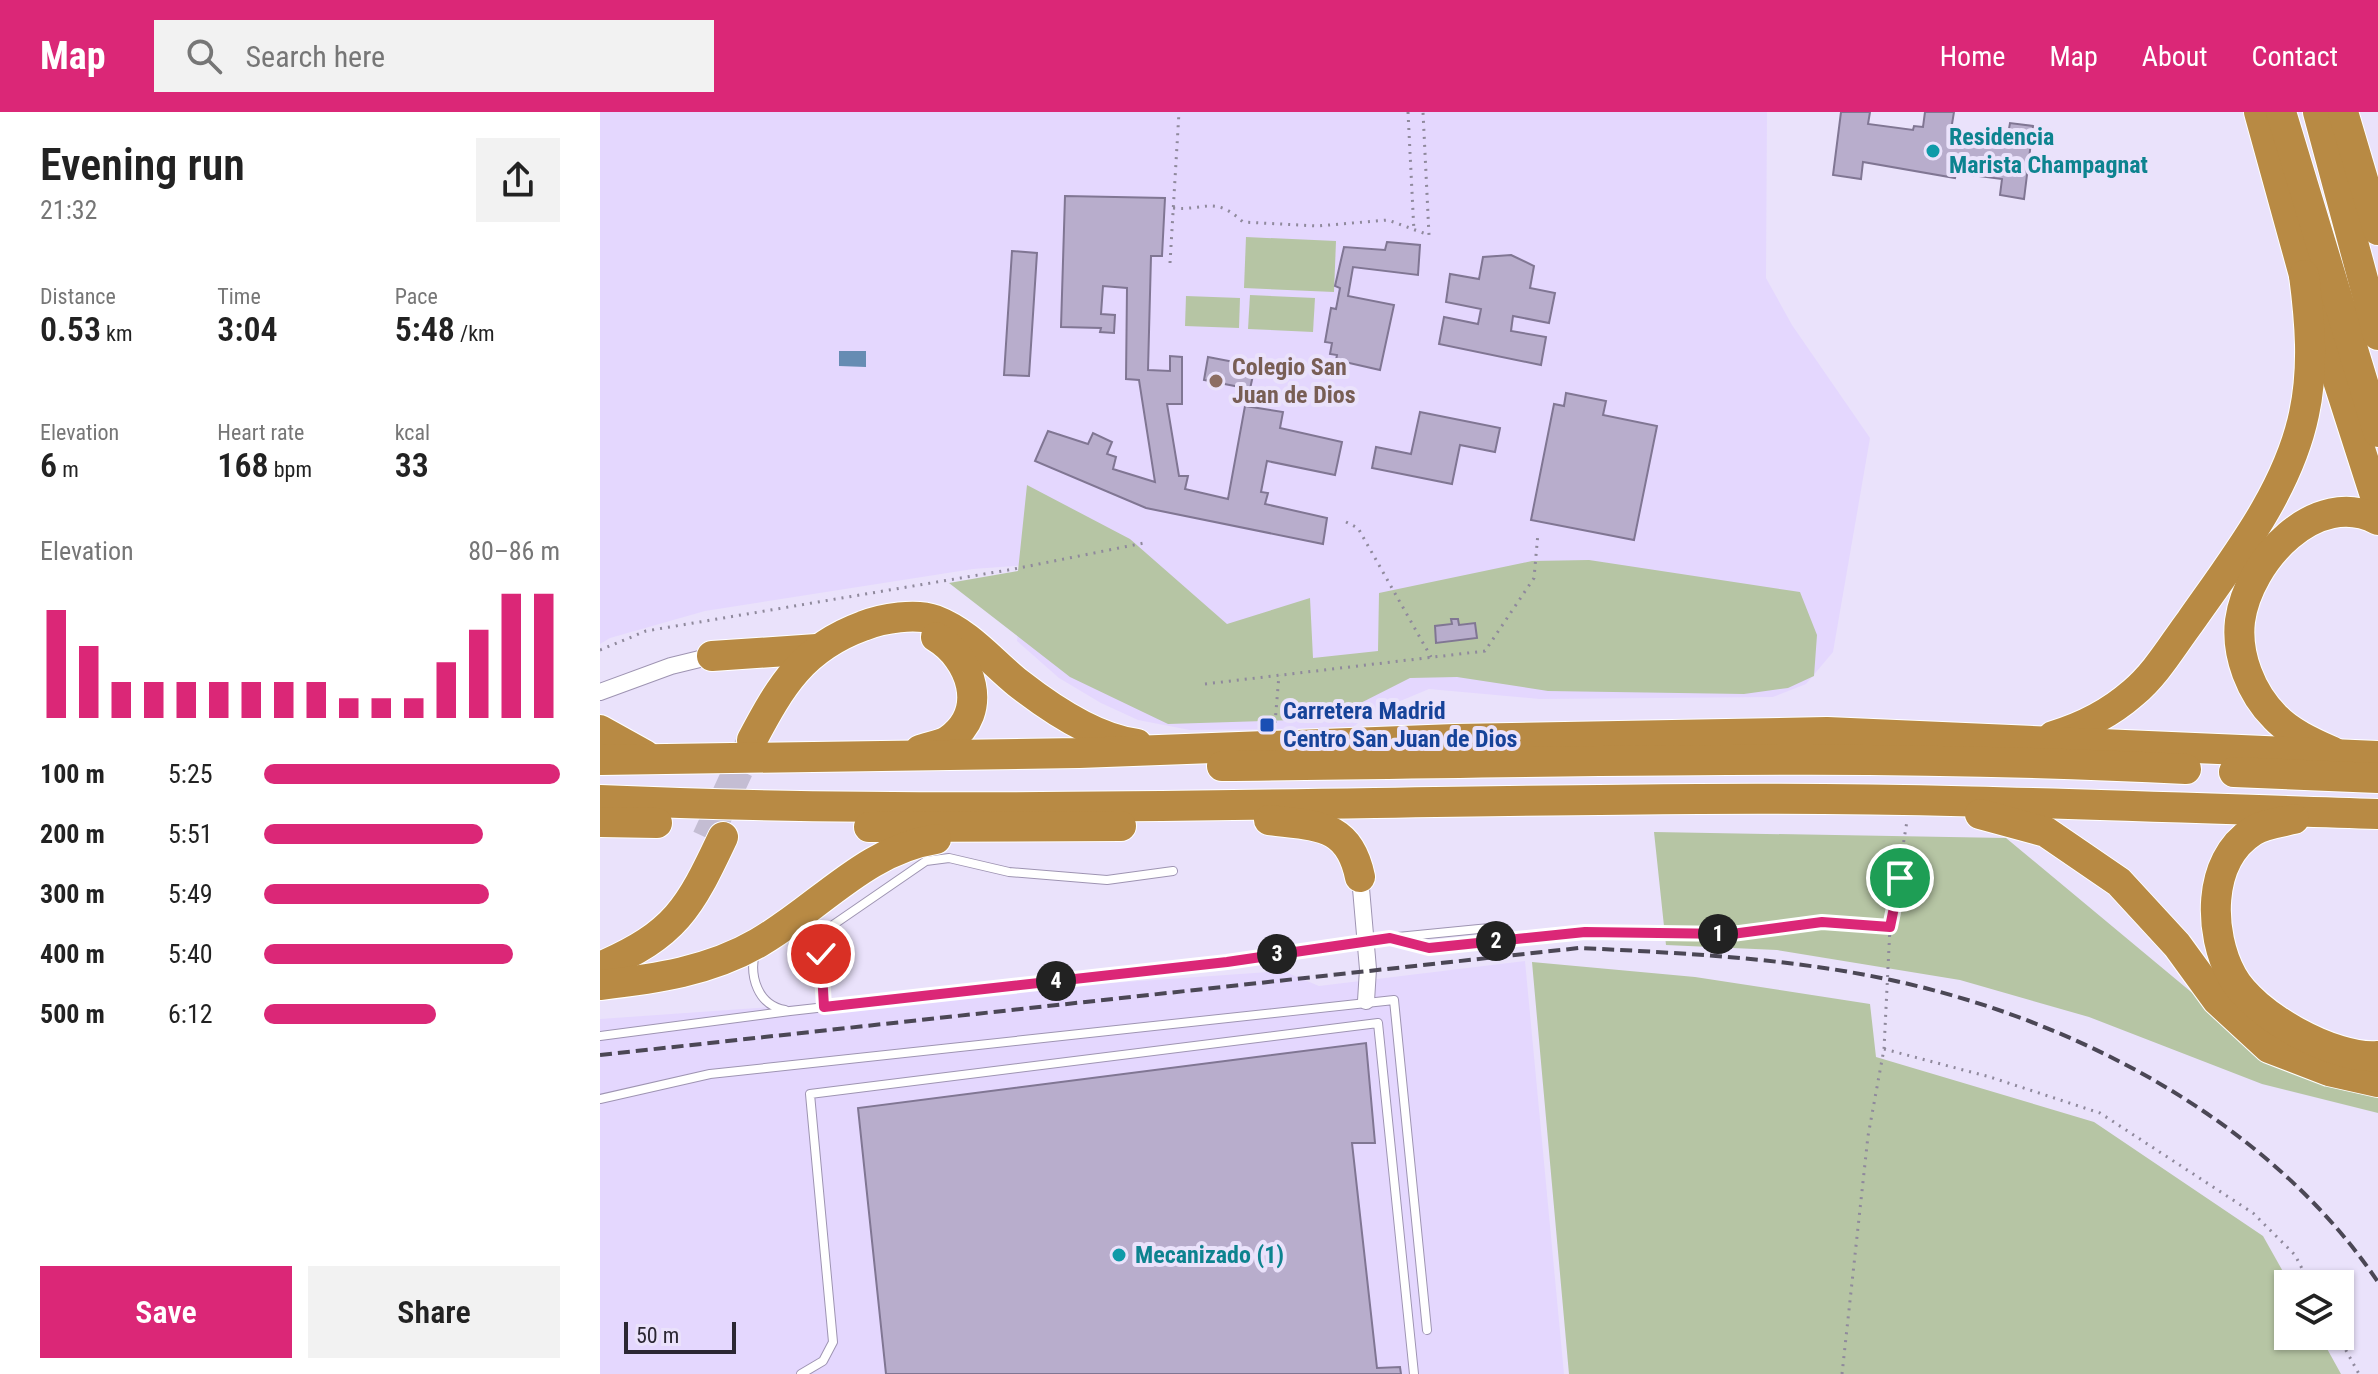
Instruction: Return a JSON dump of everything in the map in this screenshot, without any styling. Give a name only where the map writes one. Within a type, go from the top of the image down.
[{"type":"highway","points":[[2259,112],[2304,275],[2378,505]]},
{"type":"highway","points":[[2281,112],[2378,432]]},
{"type":"highway","points":[[2318,112],[2378,335]]},
{"type":"highway","points":[[2343,112],[2378,230]]},
{"type":"highway","points":[[2004,739],[2052,737],[2071,731],[2093,722],[2134,693],[2160,663],[2232,563],[2278,486],[2304,416],[2311,353],[2304,275]]},
{"type":"highway","points":[[2338,755],[2282,724],[2264,705],[2243,663],[2240,621],[2253,585],[2269,557],[2304,525],[2319,515],[2339,510],[2356,510],[2378,520]]},
{"type":"highway","points":[[910,754],[949,740],[966,719],[973,699],[971,678],[952,646],[933,634],[901,631],[873,637],[842,652],[795,691],[759,740],[773,699],[787,678],[817,649],[838,635],[882,619],[933,619],[969,639],[1020,684],[1079,724],[1132,743],[1198,747]]},
{"type":"highway","points":[[712,656],[817,649]]},
{"type":"highway","points":[[712,656],[746,663],[762,675],[773,699]]},
{"type":"highway","points":[[600,730],[651,758]]},
{"type":"highway","points":[[600,760],[1079,753],[1198,747],[1827,732],[2378,756]]},
{"type":"highway","points":[[1728,736],[2084,764],[2378,778]]},
{"type":"highway","points":[[600,766],[847,772],[1715,761],[2084,764]]},
{"type":"highway","points":[[600,800],[843,807],[1703,798],[1914,802],[1985,800],[2378,814]]},
{"type":"highway","points":[[1914,802],[2013,820],[2046,832],[2119,882],[2177,945],[2217,1000],[2269,1048],[2329,1071],[2378,1082]]},
{"type":"highway","points":[[600,822],[999,829],[1259,819],[1330,812],[1373,803]]},
{"type":"highway","points":[[2336,813],[2279,822],[2253,831],[2236,847],[2223,871],[2216,900],[2217,939],[2233,979],[2264,1010],[2326,1047],[2378,1056]]},
{"type":"highway","points":[[1259,819],[1307,825],[1339,834],[1357,859],[1360,877]]},
{"type":"highway","points":[[600,985],[649,980],[714,964],[758,943],[893,849],[999,829]]},
{"type":"highway","points":[[600,951],[627,940],[677,897],[715,837],[685,911],[660,937],[600,967]]},
{"type":"street","points":[[600,692],[671,666],[712,656]]},
{"type":"street","points":[[1360,877],[1366,1001]]},
{"type":"lane","points":[[824,1007],[821,954],[830,927],[926,861],[949,858],[1009,872],[1107,880],[1173,871]]},
{"type":"lane","points":[[600,1036],[1489,928]]},
{"type":"lane","points":[[758,943],[753,967],[760,995],[767,1003],[790,1011]]},
{"type":"lane","points":[[600,1099],[710,1074],[1394,1000],[1427,1330]]},
{"type":"lane","points":[[801,1374],[823,1361],[833,1342],[810,1094],[1378,1023],[1414,1374]]},
{"type":"path","points":[[1170,263],[1179,112]]},
{"type":"path","points":[[1408,112],[1414,232]]},
{"type":"path","points":[[1173,208],[1214,204],[1231,211],[1243,222],[1317,226],[1388,220],[1429,235],[1423,112]]},
{"type":"path","points":[[1346,522],[1358,528],[1431,657]]},
{"type":"path","points":[[1205,684],[1485,651],[1534,578],[1538,533]]},
{"type":"path","points":[[600,650],[646,631],[1014,569],[1144,543]]},
{"type":"path","points":[[1274,745],[1279,675]]},
{"type":"path","points":[[1842,1374],[1868,1136],[1884,1049],[1890,927],[1914,802]]},
{"type":"path","points":[[1390,938],[1429,948],[1585,932],[1732,934],[1822,922],[1890,927]]},
{"type":"path","points":[[1884,1049],[2005,1082],[2100,1113],[2253,1213],[2295,1255],[2303,1270]]},
{"type":"path","points":[[2346,1350],[2359,1374]]},
{"type":"shaded area","name":"Colegio San Juan de Dios","points":[[600,112],[1767,112],[1766,278],[1792,325],[1870,438],[1833,652],[1806,684],[1773,697],[1540,699],[1429,689],[1369,714],[1352,728],[1190,730],[1138,720],[1101,703],[1059,678],[1017,641],[1027,565],[973,569],[705,611],[610,638],[600,644]]},
{"type":"shaded area","points":[[1525,961],[1564,1374],[600,1374],[600,1019],[1283,971],[1319,986]]},
{"type":"green space","points":[[1246,237],[1336,241],[1334,292],[1244,288]]},
{"type":"green space","points":[[1250,295],[1315,298],[1313,332],[1248,329]]},
{"type":"green space","points":[[1186,296],[1240,298],[1239,328],[1185,326]]},
{"type":"green space","points":[[1027,485],[1130,539],[1227,624],[1310,598],[1313,658],[1378,651],[1379,593],[1532,561],[1589,560],[1800,592],[1817,635],[1814,676],[1788,688],[1744,694],[1548,691],[1457,677],[1410,678],[1329,719],[1168,724],[1070,677],[949,583],[1018,571]]},
{"type":"green space","points":[[1654,832],[2006,838],[2196,996],[2378,1096],[2378,1113],[2262,1084],[2089,1017],[1960,980],[1777,950],[1666,945]]},
{"type":"green space","points":[[1532,962],[1695,977],[1870,1004],[1876,1057],[2094,1122],[2263,1236],[2282,1270],[2274,1270],[2274,1350],[2328,1350],[2341,1374],[1569,1374]]},
{"type":"water","points":[[839,351],[866,351],[866,367],[839,366]]},
{"type":"building","name":"Residencia Marista Champagnat","points":[[1841,112],[1870,112],[1868,124],[1913,130],[1914,126],[1923,127],[1925,112],[1954,112],[1951,130],[2007,140],[2010,123],[2033,126],[2024,199],[2000,195],[2002,179],[1956,173],[1955,178],[1863,162],[1861,179],[1833,175]]},
{"type":"building","points":[[1065,196],[1165,198],[1162,256],[1151,256],[1148,370],[1170,371],[1170,356],[1182,357],[1182,404],[1167,404],[1179,476],[1188,476],[1185,489],[1228,499],[1245,406],[1283,412],[1280,428],[1342,442],[1335,475],[1267,461],[1261,492],[1268,493],[1265,504],[1327,518],[1323,544],[1146,508],[1035,461],[1048,431],[1088,444],[1093,433],[1112,442],[1107,454],[1116,457],[1113,469],[1155,482],[1139,380],[1126,379],[1127,288],[1103,286],[1101,314],[1115,315],[1114,333],[1100,332],[1101,328],[1061,327]]},
{"type":"building","points":[[1387,242],[1420,245],[1418,275],[1353,267],[1348,296],[1394,305],[1380,370],[1336,360],[1337,355],[1330,354],[1332,343],[1325,342],[1331,308],[1336,309],[1340,288],[1335,286],[1344,247],[1385,250]]},
{"type":"building","points":[[1012,251],[1037,253],[1029,376],[1004,375]]},
{"type":"building","points":[[1511,255],[1534,266],[1530,288],[1555,293],[1549,323],[1513,316],[1511,331],[1546,337],[1541,365],[1439,344],[1444,317],[1478,324],[1481,309],[1446,302],[1450,274],[1479,279],[1483,257]]},
{"type":"building","points":[[1208,357],[1255,366],[1250,389],[1204,380]]},
{"type":"building","points":[[1566,393],[1606,401],[1603,415],[1657,426],[1634,540],[1531,520],[1554,404],[1564,406]]},
{"type":"building","points":[[1420,412],[1500,428],[1495,452],[1460,445],[1452,484],[1372,468],[1376,447],[1411,454]]},
{"type":"building","points":[[1451,619],[1458,619],[1459,625],[1475,623],[1477,638],[1436,643],[1435,626],[1452,624]]},
{"type":"building","name":"Mecanizado (1)","points":[[1366,1043],[1375,1143],[1352,1143],[1377,1368],[1400,1367],[1401,1374],[886,1374],[858,1108]]},
{"type":"tunnel","points":[[707,838],[752,740]]},
{"type":"railway","points":[[600,1055],[1579,948],[1814,966],[1891,980],[1961,998],[2030,1022],[2098,1051],[2164,1086],[2225,1127],[2282,1173],[2334,1225],[2378,1282]]},
{"type":"place","name":"Residencia Marista Champagnat","points":[[1933,151]]},
{"type":"place","name":"Colegio San Juan de Dios","points":[[1216,381]]},
{"type":"place","name":"Carretera Madrid Centro San Juan de Dios","points":[[1267,725]]},
{"type":"place","name":"Mecanizado (1)","points":[[1119,1255]]},
{"type":"route","points":[[821,954],[824,1007],[1227,962],[1390,938],[1429,948],[1585,932],[1732,934],[1822,922],[1890,927],[1900,878]]}]
